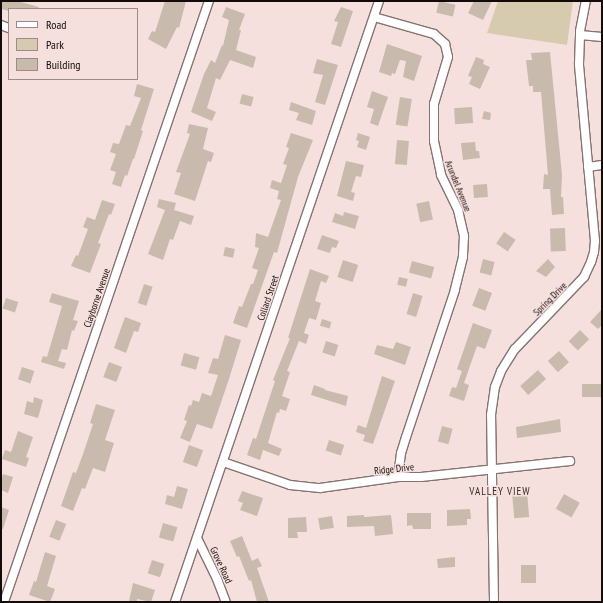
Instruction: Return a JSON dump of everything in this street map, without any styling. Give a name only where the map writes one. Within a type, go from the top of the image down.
[{"type":"street","name":"Clayborne Avenue","points":[[4,602],[209,1]]},
{"type":"street","name":"Collard Street","points":[[175,602],[379,1]]},
{"type":"street","name":"Spring Drive","points":[[494,602],[491,415],[495,387],[501,371],[515,349],[579,284],[591,262],[595,241],[579,64],[580,35],[586,1]]},
{"type":"street","name":"Arundel Avenue","points":[[374,18],[434,34],[445,44],[448,57],[434,104],[434,141],[441,175],[458,210],[464,236],[463,257],[455,290],[406,436],[401,453],[398,477]]},
{"type":"street","points":[[580,35],[602,37]]},
{"type":"street","points":[[588,167],[602,165]]},
{"type":"street","name":"Ridge Drive","points":[[223,462],[290,485],[306,488],[368,483],[398,477],[422,477],[570,460]]},
{"type":"street","name":"Grove Road","points":[[197,538],[217,579],[226,602]]},
{"type":"green space","points":[[498,1],[573,1],[567,45],[487,33]]},
{"type":"building","points":[[1,1],[17,1],[39,7],[8,8],[8,11],[1,9]]},
{"type":"building","points":[[165,1],[186,1],[179,28],[177,27],[166,49],[148,39],[152,31],[155,32]]},
{"type":"building","points":[[439,1],[456,5],[453,17],[436,13]]},
{"type":"building","points":[[474,1],[492,1],[483,20],[468,13]]},
{"type":"building","points":[[226,7],[245,14],[239,30],[241,30],[236,50],[256,57],[253,68],[230,60],[220,80],[216,78],[207,108],[216,112],[212,121],[191,112],[204,74],[211,60],[215,63],[222,45],[223,46],[229,20],[222,17]]},
{"type":"building","points":[[341,7],[353,11],[341,47],[331,44],[338,22],[334,21]]},
{"type":"building","points":[[387,44],[422,56],[414,81],[403,77],[406,61],[400,60],[395,74],[392,73],[391,76],[379,72]]},
{"type":"building","points":[[550,52],[562,175],[561,197],[563,197],[564,214],[552,215],[550,189],[543,189],[544,174],[548,175],[541,92],[533,92],[533,86],[529,86],[526,60],[532,60],[531,53]]},
{"type":"building","points":[[476,57],[484,60],[483,64],[490,67],[480,89],[469,84],[472,77],[468,76]]},
{"type":"building","points":[[317,59],[338,65],[325,105],[315,102],[323,75],[313,73]]},
{"type":"building","points":[[137,84],[154,89],[141,130],[143,131],[134,159],[127,176],[125,175],[121,187],[112,184],[116,172],[110,170],[116,154],[110,152],[113,143],[119,144],[126,125],[130,126],[141,98],[134,96]]},
{"type":"building","points":[[372,91],[388,97],[378,126],[370,123],[374,109],[367,107]]},
{"type":"building","points":[[242,94],[254,97],[251,107],[240,104]]},
{"type":"building","points":[[400,97],[412,99],[407,127],[396,125]]},
{"type":"building","points":[[291,102],[316,111],[312,125],[296,120],[299,113],[289,110]]},
{"type":"building","points":[[472,107],[473,123],[455,124],[454,108]]},
{"type":"building","points":[[484,111],[491,113],[490,120],[482,119]]},
{"type":"building","points":[[189,124],[208,128],[203,149],[214,153],[211,162],[208,161],[195,201],[174,194],[181,173],[176,172],[190,134],[187,133]]},
{"type":"building","points":[[291,133],[313,140],[298,177],[277,253],[274,252],[247,328],[233,323],[239,306],[242,307],[258,270],[252,268],[259,248],[255,247],[256,233],[268,237],[281,200],[277,199],[279,191],[270,188],[272,180],[281,183],[287,165],[283,164],[289,148],[286,147]]},
{"type":"building","points":[[358,133],[370,137],[366,150],[357,147],[359,141],[356,140]]},
{"type":"building","points":[[397,140],[409,141],[407,165],[395,164]]},
{"type":"building","points":[[475,142],[476,151],[479,151],[480,158],[463,160],[461,143]]},
{"type":"building","points":[[346,161],[364,165],[361,177],[356,176],[351,192],[355,193],[353,201],[337,196]]},
{"type":"building","points":[[487,184],[488,197],[474,198],[473,185]]},
{"type":"building","points":[[159,199],[176,203],[174,210],[194,216],[191,225],[180,221],[173,240],[170,239],[163,260],[148,254],[165,210],[157,207]]},
{"type":"building","points":[[102,200],[115,204],[111,215],[109,214],[98,243],[101,244],[90,273],[71,266],[76,255],[78,256],[88,229],[83,227],[87,217],[95,220]]},
{"type":"building","points":[[429,201],[433,220],[420,222],[416,204]]},
{"type":"building","points":[[344,212],[359,216],[355,229],[332,222],[335,213],[343,216]]},
{"type":"building","points":[[565,228],[566,251],[551,252],[550,229]]},
{"type":"building","points":[[504,232],[516,240],[508,251],[496,244]]},
{"type":"building","points":[[322,235],[339,241],[336,248],[332,247],[330,253],[317,249]]},
{"type":"building","points":[[225,247],[235,249],[233,258],[223,256]]},
{"type":"building","points":[[483,259],[495,262],[491,275],[480,273]]},
{"type":"building","points":[[548,259],[555,267],[546,277],[536,271]]},
{"type":"building","points":[[343,260],[358,265],[353,282],[337,277]]},
{"type":"building","points":[[412,261],[434,267],[431,279],[409,273]]},
{"type":"building","points":[[310,269],[329,276],[326,283],[321,281],[315,301],[321,303],[316,320],[309,318],[304,333],[309,335],[306,344],[299,341],[287,371],[290,372],[282,396],[290,399],[286,411],[280,409],[279,413],[277,412],[268,443],[282,449],[279,456],[263,450],[260,460],[247,455],[253,438],[256,439],[275,381],[273,380],[290,338],[288,338]]},
{"type":"building","points":[[399,277],[408,279],[406,287],[397,285]]},
{"type":"building","points":[[144,284],[153,287],[146,306],[138,303]]},
{"type":"building","points":[[479,288],[492,293],[485,311],[472,306]]},
{"type":"building","points":[[52,293],[79,301],[73,320],[78,321],[74,331],[72,330],[67,350],[62,349],[58,361],[66,363],[64,369],[41,362],[43,356],[47,357],[62,306],[49,302]]},
{"type":"building","points":[[413,293],[423,296],[416,317],[407,314]]},
{"type":"building","points":[[6,298],[18,302],[15,312],[3,308]]},
{"type":"building","points":[[602,309],[602,325],[598,329],[590,322]]},
{"type":"building","points":[[125,317],[141,323],[138,332],[134,331],[126,353],[114,348]]},
{"type":"building","points":[[322,319],[332,322],[330,329],[320,326]]},
{"type":"building","points":[[473,323],[492,330],[485,349],[477,346],[464,383],[469,385],[464,401],[449,396],[452,387],[456,388],[462,371],[457,369]]},
{"type":"building","points":[[580,330],[589,339],[578,351],[569,341]]},
{"type":"building","points":[[225,335],[241,340],[229,379],[212,429],[197,424],[190,442],[180,438],[187,421],[184,420],[189,405],[191,406],[193,400],[199,402],[202,393],[211,396],[218,375],[208,373],[213,358],[218,359]]},
{"type":"building","points":[[326,341],[338,345],[335,356],[322,352]]},
{"type":"building","points":[[396,342],[411,347],[405,365],[374,354],[377,345],[393,349]]},
{"type":"building","points":[[559,351],[569,362],[558,372],[548,361]]},
{"type":"building","points":[[184,353],[199,357],[196,370],[181,366]]},
{"type":"building","points":[[109,362],[122,367],[116,382],[103,377]]},
{"type":"building","points":[[22,367],[34,371],[30,383],[18,379]]},
{"type":"building","points":[[538,370],[546,379],[528,395],[520,386]]},
{"type":"building","points":[[382,376],[395,381],[373,444],[363,441],[365,435],[356,432],[358,425],[366,428]]},
{"type":"building","points":[[582,384],[602,384],[602,397],[582,397]]},
{"type":"building","points":[[314,385],[325,390],[348,396],[346,406],[311,395]]},
{"type":"building","points":[[34,397],[43,400],[38,418],[24,414],[27,401],[33,403]]},
{"type":"building","points":[[96,404],[115,410],[105,440],[114,443],[105,472],[93,468],[85,489],[82,488],[73,511],[61,506],[73,472],[76,473],[83,454],[93,424],[90,423]]},
{"type":"building","points":[[560,419],[561,432],[517,438],[516,427]]},
{"type":"building","points":[[442,426],[453,429],[448,444],[438,441]]},
{"type":"building","points":[[18,431],[33,437],[26,457],[29,458],[26,467],[2,459],[5,450],[11,452]]},
{"type":"building","points":[[329,440],[344,445],[341,455],[326,450]]},
{"type":"building","points":[[189,445],[203,450],[197,467],[183,462]]},
{"type":"building","points":[[3,474],[13,477],[8,493],[1,490],[1,480]]},
{"type":"building","points":[[177,486],[188,489],[182,509],[165,504],[167,495],[174,497]]},
{"type":"building","points":[[242,491],[263,498],[257,516],[240,510],[243,503],[238,501]]},
{"type":"building","points":[[527,492],[529,517],[514,518],[512,493]]},
{"type":"building","points":[[564,494],[580,503],[572,518],[556,509]]},
{"type":"building","points":[[1,507],[9,510],[3,529],[1,529]]},
{"type":"building","points":[[470,509],[471,519],[467,519],[467,525],[447,526],[447,510]]},
{"type":"building","points":[[407,513],[431,513],[431,529],[413,529],[412,525],[407,526]]},
{"type":"building","points":[[364,515],[364,517],[391,515],[393,534],[375,536],[374,526],[347,527],[347,516]]},
{"type":"building","points":[[332,516],[334,528],[320,530],[318,518]]},
{"type":"building","points":[[306,517],[307,532],[297,532],[298,538],[288,538],[288,518]]},
{"type":"building","points":[[56,520],[66,524],[59,541],[49,537]]},
{"type":"building","points":[[163,523],[177,527],[173,542],[159,537]]},
{"type":"building","points":[[242,536],[252,561],[258,558],[262,566],[257,568],[269,602],[257,602],[251,580],[249,581],[239,556],[237,557],[230,541]]},
{"type":"building","points":[[45,552],[56,556],[47,586],[55,589],[50,602],[29,595],[34,581],[36,582]]},
{"type":"building","points":[[455,557],[455,567],[438,568],[437,559]]},
{"type":"building","points":[[152,560],[164,564],[160,577],[148,573]]},
{"type":"building","points":[[521,565],[536,565],[536,583],[521,583]]},
{"type":"building","points":[[133,583],[155,590],[151,602],[137,599],[137,602],[129,601]]},
{"type":"district","name":"VALLEY VIEW","points":[[500,491]]}]
